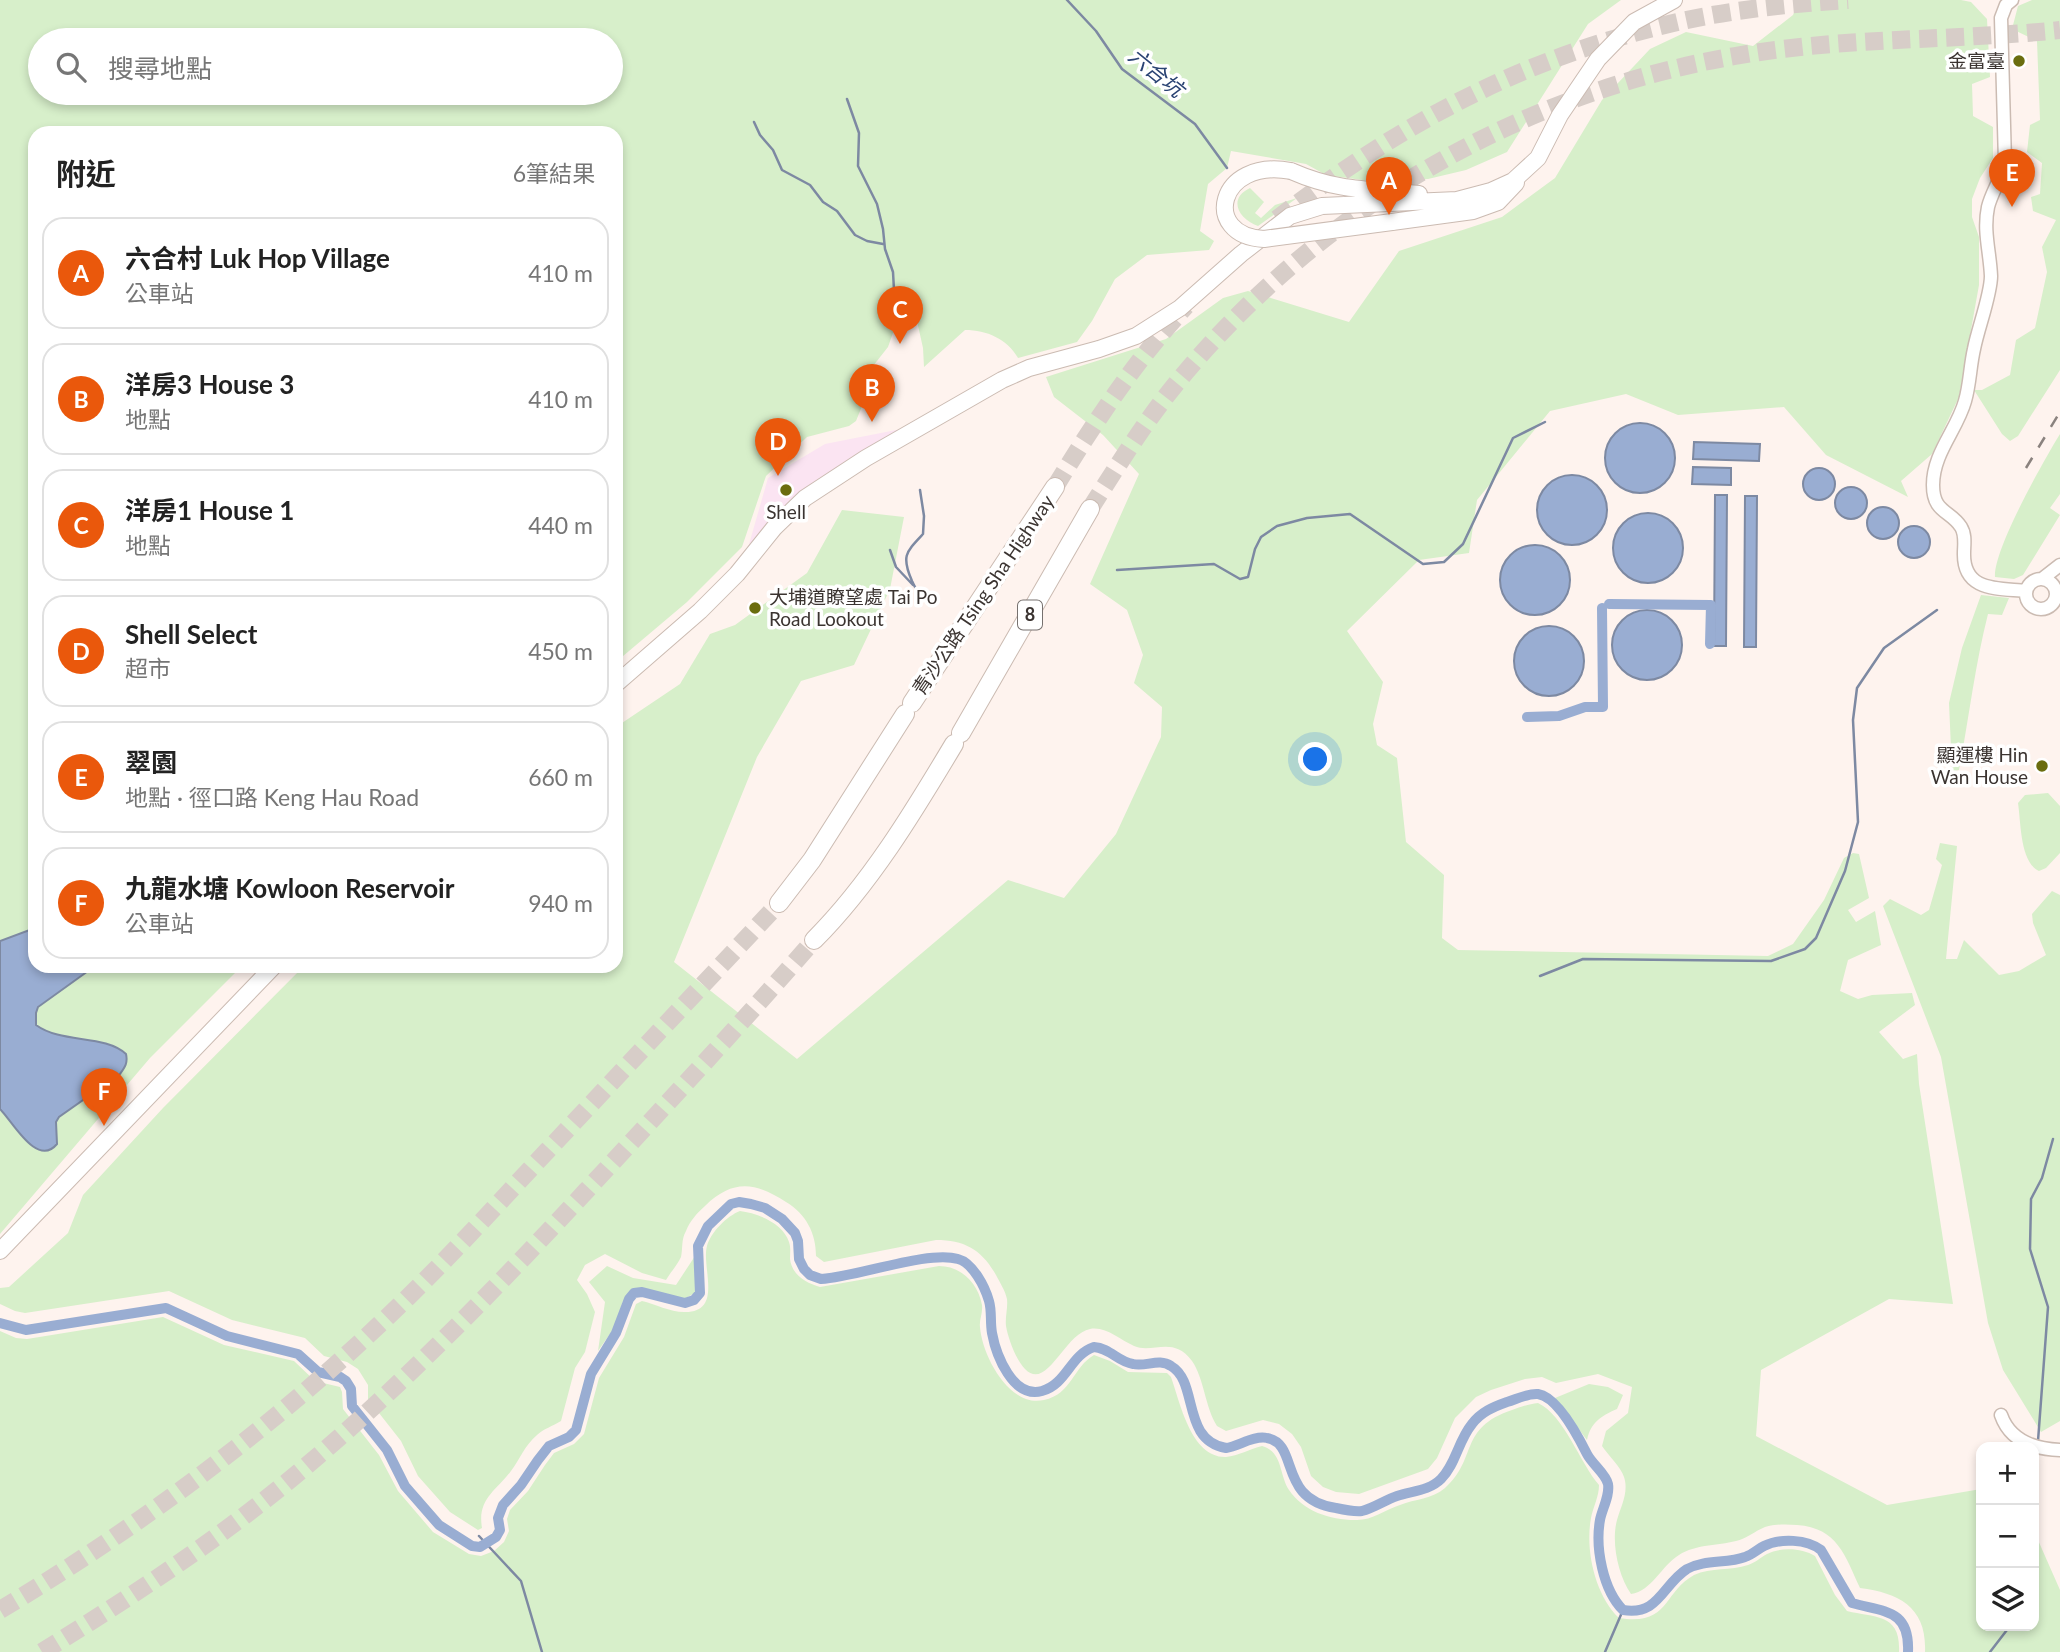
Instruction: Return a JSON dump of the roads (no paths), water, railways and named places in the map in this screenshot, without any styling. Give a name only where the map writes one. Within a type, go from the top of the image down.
[{"type":"highway","name":"青沙公路 Tsing Sha Highway","points":[[779,903],[812,860],[908,708],[1055,487]]},
{"type":"highway","name":"8","points":[[814,940],[843,908],[886,849],[958,739],[1090,509]]},
{"type":"main road","points":[[1457,200],[1345,189],[1278,169],[1258,170],[1243,176],[1233,184],[1226,196],[1225,210],[1236,230],[1249,238],[1264,239],[1464,213],[1498,202],[1538,158],[1560,115],[1598,59],[1634,22],[1674,0]]},
{"type":"main road","points":[[623,678],[700,611],[737,574],[789,511],[805,498],[866,458],[992,385],[1029,368],[1099,349],[1136,335],[1180,309],[1266,233],[1290,216],[1302,211],[1337,205],[1457,200],[1504,185],[1525,172]]},
{"type":"main road","points":[[0,1251],[267,973]]},
{"type":"street","points":[[2012,0],[2006,5],[2001,18],[2005,162],[2002,178],[1989,205],[1986,226],[1991,278],[1965,402],[1937,458],[1933,486],[1939,509],[1961,527],[1965,541],[1964,564],[1973,580],[1986,587],[2026,591]]},
{"type":"street","points":[[2042,579],[2051,584],[2058,596],[2049,607],[2039,609],[2027,601],[2026,591],[2031,583],[2042,579],[2060,565]]},
{"type":"street","points":[[2001,1415],[2012,1436],[2022,1442],[2060,1450]]},
{"type":"water","points":[[1633,423],[1647,423],[1660,429],[1669,438],[1675,458],[1673,471],[1665,483],[1647,493],[1633,493],[1620,487],[1611,478],[1605,465],[1605,451],[1611,438],[1620,429]]},
{"type":"water","points":[[1694,442],[1760,444],[1759,461],[1693,459]]},
{"type":"water","points":[[1693,467],[1731,468],[1731,485],[1692,484]]},
{"type":"water","points":[[1819,468],[1830,473],[1835,484],[1830,495],[1819,500],[1808,495],[1803,484],[1808,473]]},
{"type":"water","points":[[1572,475],[1597,485],[1607,510],[1597,535],[1572,545],[1547,535],[1537,510],[1547,485]]},
{"type":"water","points":[[1851,487],[1862,492],[1867,503],[1862,514],[1851,519],[1840,514],[1835,503],[1840,492]]},
{"type":"water","points":[[1715,495],[1727,495],[1726,646],[1714,646]]},
{"type":"water","points":[[1745,496],[1757,496],[1756,647],[1744,647]]},
{"type":"water","points":[[1883,507],[1894,512],[1899,523],[1894,534],[1883,539],[1872,534],[1867,523],[1872,512]]},
{"type":"water","points":[[1641,513],[1655,513],[1668,519],[1677,528],[1683,548],[1681,561],[1673,573],[1655,583],[1641,583],[1628,577],[1619,568],[1613,555],[1613,541],[1619,528],[1628,519]]},
{"type":"water","points":[[1914,526],[1925,531],[1930,542],[1925,553],[1914,558],[1903,553],[1898,542],[1903,531]]},
{"type":"water","points":[[1535,545],[1560,555],[1570,580],[1560,605],[1535,615],[1510,605],[1500,580],[1510,555]]},
{"type":"water","points":[[1647,610],[1672,620],[1682,645],[1672,670],[1647,680],[1622,670],[1612,645],[1622,620]]},
{"type":"water","points":[[1549,626],[1574,636],[1584,661],[1574,686],[1549,696],[1524,686],[1514,661],[1524,636]]},
{"type":"water","points":[[28,931],[28,973],[85,973],[38,1007],[36,1025],[58,1035],[106,1044],[126,1054],[125,1067],[120,1074],[59,1117],[56,1122],[57,1144],[49,1150],[34,1147],[0,1109],[0,941]]},
{"type":"waterway","name":"六合坑","points":[[1067,0],[1096,31],[1122,69],[1195,124],[1227,168]]},
{"type":"waterway","points":[[847,99],[859,133],[858,166],[877,204],[885,249],[893,272],[894,290],[907,317]]},
{"type":"waterway","points":[[754,122],[760,135],[773,150],[782,170],[810,185],[823,202],[837,211],[855,235],[883,244]]},
{"type":"waterway","points":[[1117,570],[1214,564],[1240,579],[1248,577],[1261,537],[1277,526],[1307,518],[1350,514],[1423,564],[1444,562],[1463,544],[1513,438],[1545,422]]},
{"type":"waterway","points":[[920,490],[924,516],[923,534],[909,550],[906,560],[912,581],[922,595]]},
{"type":"waterway","points":[[890,550],[896,567],[913,585]]},
{"type":"waterway","points":[[1609,604],[1711,605],[1710,644]]},
{"type":"waterway","points":[[1527,717],[1559,716],[1585,707],[1603,707],[1602,608]]},
{"type":"waterway","points":[[1540,976],[1583,959],[1771,961],[1805,949],[1816,938],[1845,871],[1858,822],[1853,720],[1857,688],[1884,648],[1937,610]]},
{"type":"waterway","points":[[2038,1441],[2048,1307],[2030,1249],[2031,1199],[2042,1178],[2053,1139]]},
{"type":"waterway","points":[[0,1323],[26,1330],[166,1308],[227,1336],[298,1354],[318,1372],[346,1381],[351,1389],[352,1406],[387,1450],[405,1486],[439,1525],[472,1546],[480,1547],[496,1537],[500,1530],[498,1518],[503,1505],[549,1446],[569,1437],[576,1430],[591,1374],[616,1333],[629,1299],[634,1293],[642,1292],[685,1303],[694,1300],[700,1293],[698,1246],[708,1226],[731,1204],[751,1204],[765,1208],[782,1219],[795,1233],[799,1259],[804,1269],[810,1275],[821,1279],[929,1258],[958,1259],[969,1265],[987,1295],[992,1333],[1002,1363],[1014,1382],[1032,1392],[1042,1391],[1057,1382],[1079,1356],[1094,1347],[1128,1363],[1162,1363],[1171,1366],[1180,1374],[1185,1384],[1196,1423],[1202,1434],[1212,1443],[1226,1448],[1257,1438],[1277,1442],[1305,1494],[1317,1503],[1336,1508],[1362,1511],[1397,1496],[1431,1486],[1446,1473],[1467,1431],[1479,1416],[1526,1395],[1538,1394],[1546,1397],[1567,1419],[1589,1458],[1607,1480],[1608,1493],[1599,1531],[1600,1556],[1610,1591],[1623,1610],[1635,1611],[1652,1604],[1679,1576],[1694,1566],[1738,1559],[1778,1542],[1801,1542],[1821,1550],[1852,1603],[1884,1611],[1900,1620],[1905,1627],[1908,1652]]},
{"type":"waterway","points":[[479,1536],[521,1581],[542,1652]]},
{"type":"waterway","points":[[1605,1652],[1623,1610]]},
{"type":"waterway","points":[[1990,1652],[2006,1631]]},
{"type":"tunnel","points":[[1277,219],[1368,154],[1415,125],[1462,100],[1561,56],[1691,19],[1758,8],[1848,0]]},
{"type":"tunnel","points":[[1090,509],[1159,405],[1240,313],[1300,259],[1364,210],[1432,166],[1503,129],[1578,98],[1655,73],[1735,56],[1816,45],[2060,30]]},
{"type":"tunnel","points":[[1055,487],[1116,393],[1186,306]]},
{"type":"tunnel","points":[[0,1610],[101,1546],[198,1477],[246,1441],[337,1364],[445,1260],[779,903]]},
{"type":"tunnel","points":[[42,1652],[205,1545],[298,1473],[374,1406],[482,1301],[551,1228],[814,940]]},
{"type":"railway","points":[[2026,468],[2060,412]]},
{"type":"place","name":"金富臺","points":[[2019,61]]},
{"type":"place","name":"翠園","points":[[2012,207]]},
{"type":"place","name":"六合村 Luk Hop Village","points":[[1389,215]]},
{"type":"place","name":"洋房1 House 1","points":[[900,344]]},
{"type":"place","name":"洋房3 House 3","points":[[872,422]]},
{"type":"place","name":"Shell Select","points":[[778,476]]},
{"type":"place","name":"Shell","points":[[786,490]]},
{"type":"place","name":"大埔道瞭望處 Tai Po Road Lookout","points":[[755,608]]},
{"type":"place","name":"顯運樓 Hin Wan House","points":[[2042,766]]},
{"type":"place","name":"九龍水塘 Kowloon Reservoir","points":[[104,1126]]}]
